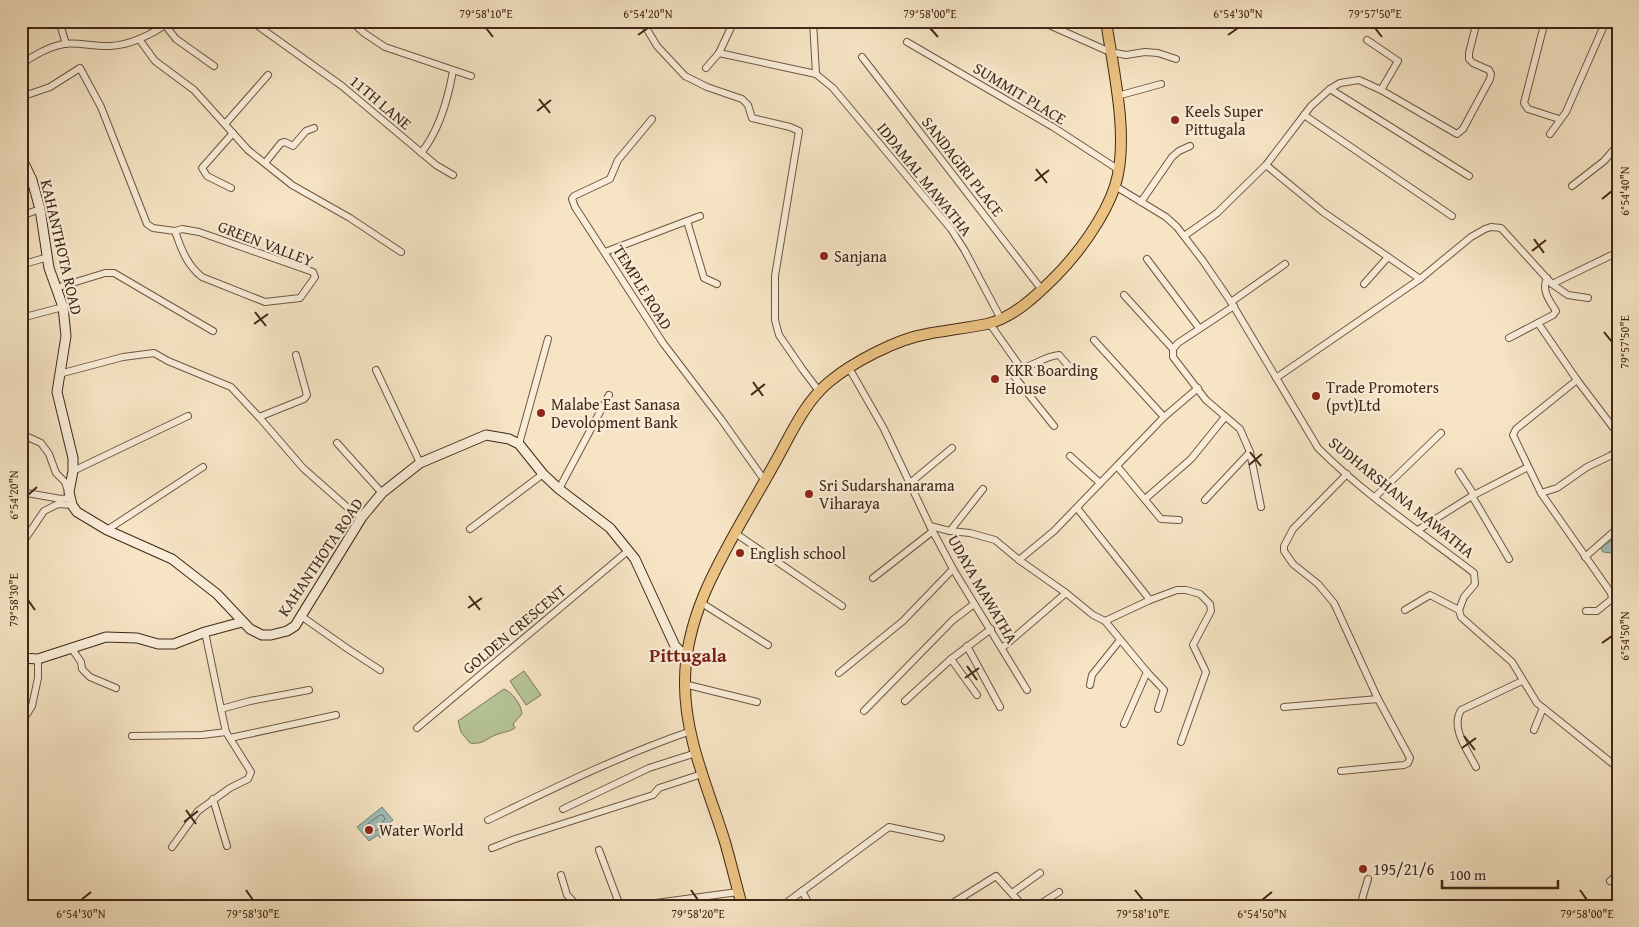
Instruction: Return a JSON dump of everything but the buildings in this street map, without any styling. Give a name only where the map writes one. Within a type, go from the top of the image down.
[{"type":"main road","points":[[742,906],[725,842],[696,753],[684,684],[686,656],[692,625],[700,602],[793,429],[819,391],[849,368],[893,345],[924,334],[990,324],[1010,315],[1042,290],[1072,259],[1086,240],[1108,204],[1119,170],[1120,137],[1106,21]]},
{"type":"main road","name":"KAHANTHOTA ROAD","points":[[21,158],[32,180],[40,209],[49,268],[63,308],[66,336],[58,392],[73,458],[70,498],[77,512],[107,530],[172,558],[217,594],[250,630],[262,635],[270,635],[287,631],[295,626],[362,517],[382,494],[420,463],[486,435],[509,438],[519,444]]},
{"type":"main road","points":[[519,444],[542,474],[610,528],[629,550],[635,559],[675,646],[686,656]]},
{"type":"main road","points":[[21,658],[38,659],[106,637],[137,638],[158,644],[174,644],[205,632],[242,622]]},
{"type":"street","points":[[59,21],[66,44]]},
{"type":"street","name":"11TH LANE","points":[[251,21],[342,86],[421,153],[434,135],[452,71]]},
{"type":"street","points":[[351,21],[364,33],[385,47],[471,76]]},
{"type":"street","points":[[642,21],[657,46],[685,76],[707,88],[742,99],[748,105],[752,118],[790,127],[799,132],[775,276],[775,320],[779,335],[819,391]]},
{"type":"street","points":[[706,68],[719,53],[734,21]]},
{"type":"street","points":[[719,53],[816,74],[813,21]]},
{"type":"street","points":[[1040,21],[1110,52],[1126,56],[1145,52],[1158,53],[1176,59]]},
{"type":"street","points":[[1184,236],[1218,213],[1266,165],[1304,115],[1330,89],[1340,83],[1359,80],[1381,90],[1454,133],[1457,134],[1464,129],[1491,74],[1489,70],[1473,63],[1469,59],[1478,21]]},
{"type":"street","points":[[1545,21],[1524,103],[1528,109],[1559,119]]},
{"type":"street","points":[[1550,134],[1559,119],[1566,112],[1606,21]]},
{"type":"street","points":[[21,64],[47,49],[66,44],[112,46],[140,39],[168,23],[176,39],[214,66]]},
{"type":"street","points":[[140,39],[155,61],[194,90],[248,150],[292,185],[350,218],[401,252]]},
{"type":"street","points":[[1367,40],[1398,61],[1381,90]]},
{"type":"street","name":"SUMMIT PLACE","points":[[906,42],[1053,127],[1119,170]]},
{"type":"street","name":"SANDAGIRI PLACE","points":[[862,57],[1042,290]]},
{"type":"street","name":"GREEN VALLEY","points":[[21,97],[50,87],[80,68],[101,107],[147,224],[153,228],[175,231],[182,229],[206,234],[313,272],[315,277],[300,298],[264,302],[196,273],[184,255],[175,231]]},
{"type":"street","name":"IDDAMAL MAWATHA","points":[[816,74],[833,88],[951,229],[965,251],[1001,319]]},
{"type":"street","points":[[225,124],[268,76]]},
{"type":"street","points":[[1116,96],[1160,84]]},
{"type":"street","points":[[1330,89],[1469,176]]},
{"type":"street","points":[[1304,115],[1452,216]]},
{"type":"street","name":"TEMPLE ROAD","points":[[652,119],[618,160],[610,179],[574,196],[572,199],[663,343],[721,419],[764,481]]},
{"type":"street","points":[[265,163],[281,143],[285,142],[293,146],[306,131],[314,128]]},
{"type":"street","points":[[231,188],[207,176],[202,168],[233,133]]},
{"type":"street","points":[[1572,186],[1604,161],[1618,145]]},
{"type":"street","points":[[1141,202],[1172,157],[1190,146]]},
{"type":"street","points":[[421,153],[453,175]]},
{"type":"street","points":[[1266,165],[1323,212],[1420,279]]},
{"type":"street","name":"SUDHARSHANA MAWATHA","points":[[1115,186],[1166,217],[1184,236],[1232,304],[1318,448],[1375,497],[1474,572],[1475,584],[1464,597],[1458,610]]},
{"type":"street","points":[[21,216],[40,209]]},
{"type":"street","points":[[605,252],[700,216]]},
{"type":"street","points":[[687,220],[704,278],[717,284]]},
{"type":"street","points":[[1276,378],[1420,279],[1471,237],[1491,227],[1501,228],[1549,281],[1568,295],[1588,298]]},
{"type":"street","points":[[1509,338],[1553,315],[1556,311],[1545,293],[1545,283],[1618,252]]},
{"type":"street","points":[[21,265],[48,257]]},
{"type":"street","points":[[1364,284],[1388,257]]},
{"type":"street","points":[[1147,259],[1199,328]]},
{"type":"street","points":[[1261,507],[1250,452],[1240,430],[1206,400],[1173,357],[1173,349],[1178,343],[1285,264]]},
{"type":"street","points":[[56,288],[105,272],[114,273],[213,331]]},
{"type":"street","points":[[1124,295],[1173,349]]},
{"type":"street","points":[[21,318],[63,308]]},
{"type":"street","points":[[1538,323],[1577,380],[1618,434]]},
{"type":"street","points":[[990,324],[1021,368]]},
{"type":"street","points":[[519,444],[548,339]]},
{"type":"street","points":[[1094,340],[1164,418]]},
{"type":"street","points":[[60,374],[122,358],[154,353],[231,387],[259,416],[303,468],[347,507],[362,517]]},
{"type":"street","points":[[259,416],[304,399],[307,395],[296,354]]},
{"type":"street","points":[[1054,426],[1014,376],[1021,368],[1052,355],[1059,355],[1072,370]]},
{"type":"street","name":"UDAYA MAWATHA","points":[[849,368],[884,429],[932,529],[954,569],[1027,690]]},
{"type":"street","points":[[376,370],[420,463]]},
{"type":"street","points":[[1577,380],[1516,429],[1513,435],[1541,493],[1611,594],[1612,599],[1597,611],[1586,611]]},
{"type":"street","points":[[1019,560],[1054,531],[1164,418],[1198,388]]},
{"type":"street","points":[[559,489],[608,395]]},
{"type":"street","points":[[73,471],[188,416]]},
{"type":"street","points":[[1145,498],[1191,459],[1225,417]]},
{"type":"street","points":[[1375,497],[1441,433]]},
{"type":"street","points":[[21,434],[41,443],[49,454],[56,473],[65,482],[70,498]]},
{"type":"street","points":[[337,442],[382,494]]},
{"type":"street","points":[[910,483],[952,448]]},
{"type":"street","points":[[1541,493],[1557,488],[1587,466],[1618,451]]},
{"type":"street","points":[[1205,500],[1250,452]]},
{"type":"street","points":[[1070,456],[1100,483]]},
{"type":"street","points":[[1117,466],[1161,519],[1179,520]]},
{"type":"street","points":[[107,530],[202,467]]},
{"type":"street","points":[[1418,530],[1473,496],[1528,467]]},
{"type":"street","points":[[1459,472],[1509,559]]},
{"type":"street","points":[[470,529],[542,474]]},
{"type":"street","points":[[1341,771],[1404,765],[1408,763],[1410,758],[1378,699],[1334,603],[1318,584],[1293,564],[1284,551],[1284,546],[1293,529],[1347,474]]},
{"type":"street","points":[[950,531],[983,489]]},
{"type":"street","points":[[21,492],[61,499],[70,498]]},
{"type":"street","points":[[21,545],[44,511],[70,498]]},
{"type":"street","points":[[1077,508],[1150,600]]},
{"type":"street","points":[[1585,557],[1618,528]]},
{"type":"street","points":[[873,578],[932,529],[970,532],[995,540],[1093,615],[1105,621],[1164,690],[1158,709]]},
{"type":"street","points":[[736,533],[842,606]]},
{"type":"street","name":"GOLDEN CRESCENT","points":[[417,728],[629,550]]},
{"type":"street","points":[[839,674],[903,621],[954,569]]},
{"type":"street","points":[[1105,621],[1177,590],[1186,590],[1200,594],[1210,604],[1211,611],[1193,645],[1206,672],[1181,742]]},
{"type":"street","points":[[1002,648],[1066,593]]},
{"type":"street","points":[[1405,610],[1430,595],[1458,610],[1461,616],[1512,662],[1522,681],[1542,708],[1618,768]]},
{"type":"street","points":[[700,602],[768,644]]},
{"type":"street","points":[[864,711],[954,620],[974,604]]},
{"type":"street","points":[[302,616],[348,650],[380,670]]},
{"type":"street","points":[[905,701],[951,659],[991,629]]},
{"type":"street","points":[[172,847],[198,811],[213,799],[248,779],[251,772],[228,735],[205,632]]},
{"type":"street","points":[[1090,685],[1092,675],[1120,640]]},
{"type":"street","points":[[967,646],[1000,707]]},
{"type":"street","points":[[72,649],[81,662],[82,669],[86,674],[116,688]]},
{"type":"street","points":[[21,723],[32,706],[38,678],[38,659]]},
{"type":"street","points":[[951,659],[977,695]]},
{"type":"street","points":[[1124,724],[1147,672]]},
{"type":"street","points":[[1476,767],[1456,723],[1460,710],[1522,681]]},
{"type":"street","points":[[684,684],[757,702]]},
{"type":"street","points":[[221,709],[309,690]]},
{"type":"street","points":[[1284,707],[1378,699]]},
{"type":"street","points":[[1534,730],[1542,708]]},
{"type":"street","points":[[132,736],[228,735],[336,714]]},
{"type":"street","points":[[488,820],[568,781],[657,743],[691,731]]},
{"type":"street","points":[[563,809],[649,768],[696,753]]},
{"type":"street","points":[[492,848],[515,838],[653,795],[659,788],[702,774]]},
{"type":"street","points":[[213,799],[227,846]]},
{"type":"street","points":[[782,906],[889,827],[941,838]]},
{"type":"street","points":[[600,850],[620,906]]},
{"type":"street","points":[[1012,893],[1040,873]]},
{"type":"street","points":[[1610,881],[1618,874]]},
{"type":"street","points":[[561,875],[567,895],[578,906]]},
{"type":"street","points":[[948,906],[996,876],[1023,906]]},
{"type":"street","points":[[1360,906],[1368,879]]},
{"type":"street","points":[[802,891],[810,906]]},
{"type":"street","points":[[633,906],[738,892]]},
{"type":"street","points":[[1037,906],[1059,892]]},
{"type":"green space","points":[[524,671],[541,695],[526,705],[510,681]]},
{"type":"green space","points":[[504,689],[513,696],[521,710],[522,714],[513,724],[515,728],[482,742],[470,743],[461,732],[458,721]]},
{"type":"water","points":[[1618,534],[1618,554],[1603,552],[1601,549]]},
{"type":"water","points":[[382,807],[393,820],[385,826],[387,832],[380,838],[378,835],[369,841],[357,827]]},
{"type":"place","name":"Keels Super Pittugala","points":[[1175,120]]},
{"type":"place","name":"Sanjana","points":[[824,256]]},
{"type":"place","name":"KKR Boarding House","points":[[995,379]]},
{"type":"place","name":"Trade Promoters (pvt)Ltd","points":[[1316,396]]},
{"type":"place","name":"Malabe East Sanasa Devolopment Bank","points":[[541,413]]},
{"type":"place","name":"Sri Sudarshanarama Viharaya","points":[[809,494]]},
{"type":"place","name":"English school","points":[[740,553]]},
{"type":"place","name":"Water World","points":[[369,830]]},
{"type":"place","name":"195/21/6","points":[[1363,869]]},
{"type":"district","name":"Pittugala","points":[[688,655]]}]
